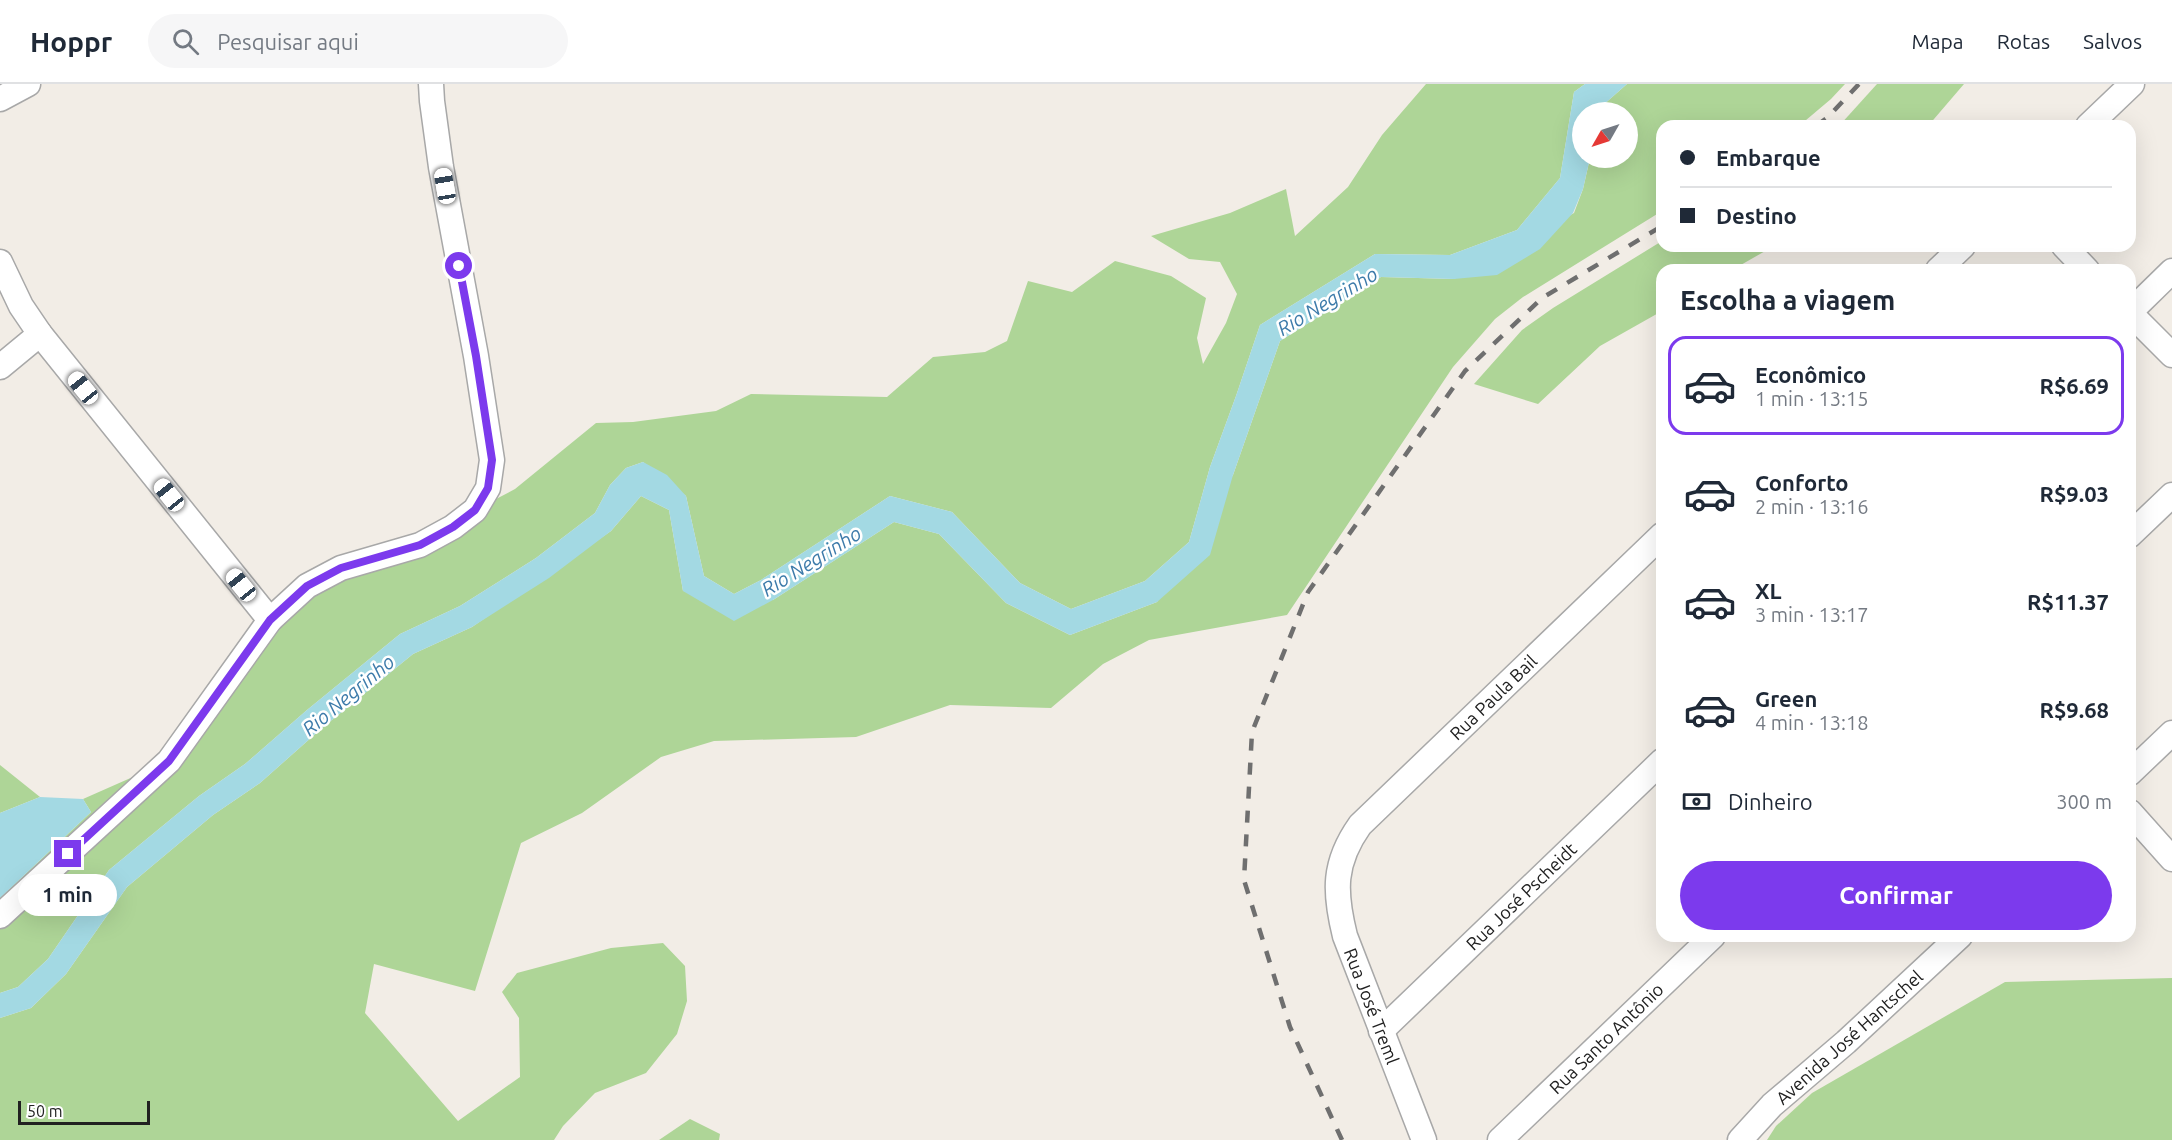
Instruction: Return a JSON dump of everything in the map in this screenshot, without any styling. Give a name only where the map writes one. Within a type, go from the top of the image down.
[{"type":"street","points":[[0,99],[28,84]]},
{"type":"street","points":[[0,916],[169,761],[270,620],[307,586],[341,568],[420,545],[453,527],[475,510],[488,488],[492,460],[476,356],[441,167],[431,84]]},
{"type":"street","points":[[2094,120],[2132,84]]},
{"type":"street","points":[[1944,264],[1957,252]]},
{"type":"street","points":[[2070,252],[2081,264]]},
{"type":"street","points":[[0,262],[21,306],[39,334],[270,620]]},
{"type":"street","points":[[2136,306],[2172,271]]},
{"type":"street","points":[[2136,318],[2172,356]]},
{"type":"street","points":[[0,367],[39,334]]},
{"type":"street","points":[[2136,529],[2172,495]]},
{"type":"street","name":"Rua Paula Bail","points":[[1339,868],[1346,847],[1360,825],[1656,550]]},
{"type":"street","points":[[2136,767],[2172,733]]},
{"type":"street","name":"Rua José Pscheidt","points":[[1381,1031],[1656,767]]},
{"type":"street","points":[[2136,819],[2172,859]]},
{"type":"street","name":"Rua José Treml","points":[[1339,868],[1337,901],[1345,936],[1424,1140]]},
{"type":"street","name":"Rua Santo Antônio","points":[[1500,1140],[1707,942]]},
{"type":"street","name":"Avenida José Hantschel","points":[[1740,1140],[1772,1105],[1846,1042],[1954,942]]},
{"type":"green space","points":[[1426,84],[1585,84],[1574,92],[1560,178],[1517,230],[1450,255],[1375,254],[1260,325],[1210,467],[1189,542],[1145,581],[1071,609],[1020,583],[952,512],[890,496],[761,580],[734,594],[704,576],[686,496],[643,462],[626,468],[610,485],[595,513],[536,558],[460,606],[400,634],[245,764],[199,796],[109,870],[48,959],[18,987],[0,993],[0,898],[91,812],[83,799],[169,761],[307,586],[475,510],[515,489],[596,423],[633,422],[716,411],[751,394],[887,397],[933,357],[985,352],[1007,341],[1028,281],[1072,292],[1115,261],[1171,276],[1206,298],[1197,338],[1203,364],[1226,323],[1237,294],[1220,262],[1189,259],[1151,236],[1230,213],[1286,189],[1295,236],[1348,187],[1382,135]]},
{"type":"green space","points":[[1627,84],[1845,84],[1806,120],[1656,120],[1656,215],[1523,297],[1495,319],[1453,367],[1287,615],[1149,640],[1103,664],[1051,708],[950,705],[856,737],[714,741],[661,757],[582,813],[521,843],[475,991],[374,964],[365,1013],[458,1121],[520,1077],[519,1018],[502,992],[517,973],[611,948],[663,943],[685,966],[687,1001],[677,1034],[646,1073],[595,1093],[563,1126],[554,1140],[0,1140],[0,1018],[31,1008],[66,974],[127,887],[213,815],[260,783],[322,728],[413,654],[472,627],[611,531],[641,496],[669,510],[683,591],[773,600],[894,522],[939,534],[1006,603],[1070,635],[1157,602],[1233,475],[1280,341],[1381,277],[1454,279],[1574,213],[1588,168],[1638,168],[1638,102],[1607,102]]},
{"type":"green space","points":[[1877,84],[1964,84],[1933,120],[1844,120]]},
{"type":"green space","points":[[1656,245],[1656,252],[1764,252],[1742,264],[1656,264],[1656,314],[1600,346],[1538,404],[1474,384],[1522,330],[1553,308]]},
{"type":"green space","points":[[0,765],[40,797],[0,813]]},
{"type":"green space","points":[[2172,978],[2172,1140],[1767,1140],[1776,1126],[1812,1093],[2005,982]]},
{"type":"green space","points":[[690,1119],[720,1134],[719,1140],[659,1140]]},
{"type":"water","points":[[1585,84],[1627,84],[1607,102],[1572,102],[1574,92]]},
{"type":"water","name":"Rio Negrinho","points":[[1572,104],[1572,168],[1588,168],[1583,189],[1573,213],[1540,249],[1497,275],[1454,279],[1381,277],[1280,341],[1233,475],[1210,555],[1157,602],[1070,635],[1006,603],[939,534],[894,522],[773,600],[734,621],[683,591],[669,510],[641,496],[611,531],[549,578],[472,627],[413,654],[322,728],[260,783],[213,815],[127,887],[66,974],[31,1008],[0,1018],[0,993],[18,987],[48,959],[109,870],[199,796],[245,764],[400,634],[460,606],[536,558],[595,513],[610,485],[626,468],[643,462],[667,475],[686,496],[704,576],[734,594],[761,580],[890,496],[952,512],[1020,583],[1071,609],[1145,581],[1189,542],[1210,467],[1260,325],[1375,254],[1450,255],[1517,230],[1560,178]]},
{"type":"water","points":[[40,797],[83,799],[91,812],[0,898],[0,813]]},
{"type":"railway","points":[[1824,120],[1859,84]]},
{"type":"railway","points":[[1342,1140],[1290,1027],[1244,880],[1252,732],[1308,592],[1465,371],[1542,298],[1656,230]]},
{"type":"route","points":[[68,854],[169,761],[270,620],[307,586],[341,568],[420,545],[453,527],[475,510],[488,488],[492,460],[459,266]]}]
